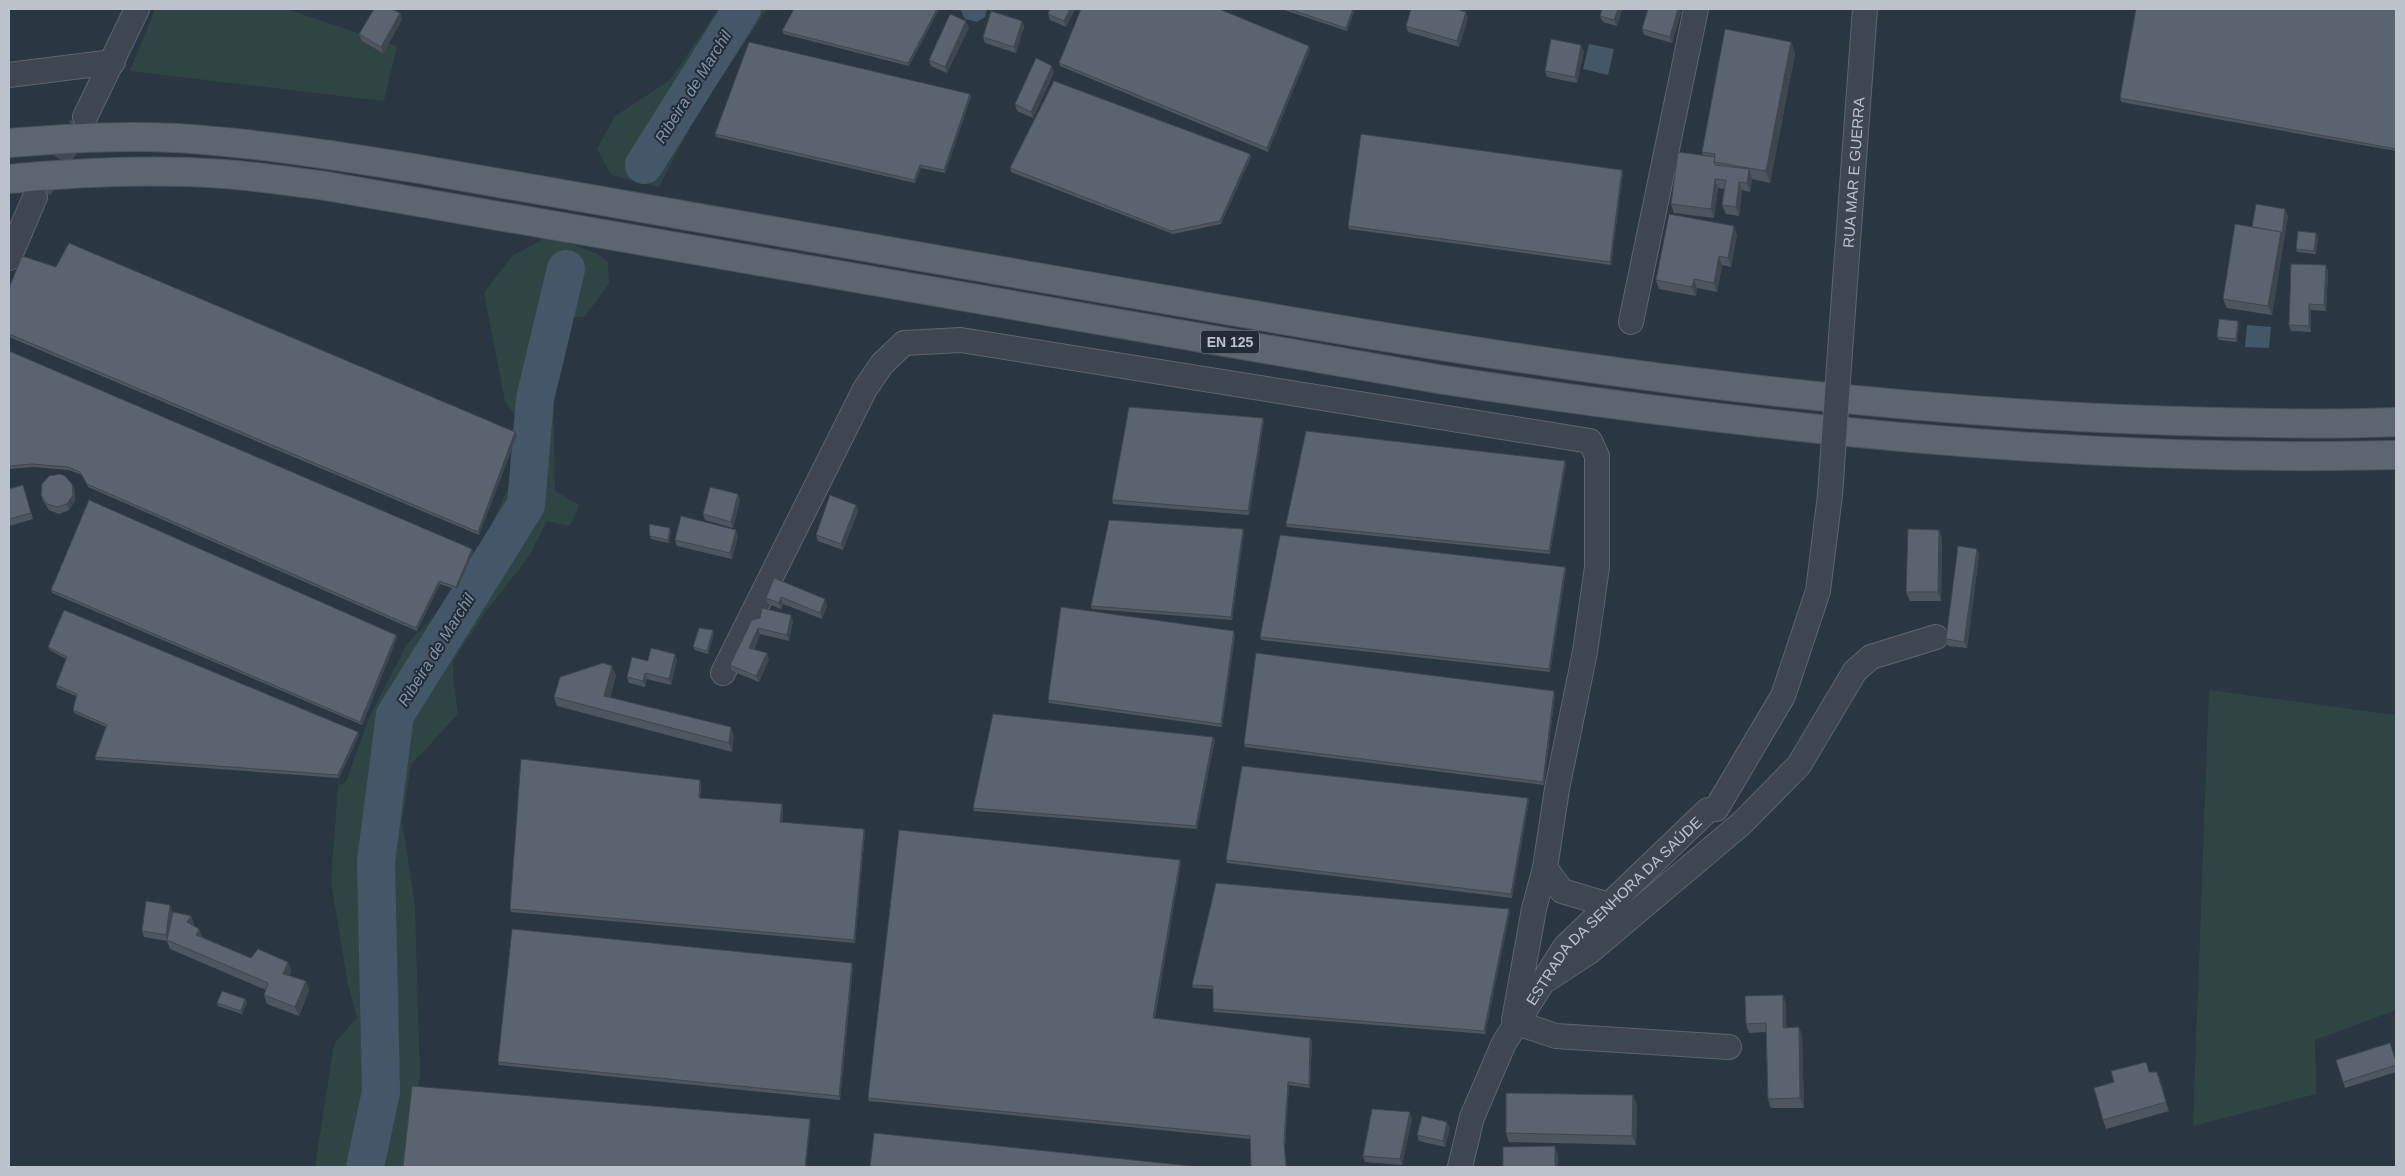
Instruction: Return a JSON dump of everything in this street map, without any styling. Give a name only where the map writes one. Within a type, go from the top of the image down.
[{"type":"main road","points":[[9,143],[55,139],[89,127]]},
{"type":"main road","name":"EN 125","points":[[89,127],[304,151],[419,169],[1364,335],[1709,386],[1872,403],[2138,420],[2345,424],[2396,422]]},
{"type":"main road","name":"EN 125","points":[[25,184],[70,174],[152,171],[206,173],[326,186],[1444,380],[1615,406],[1783,426],[2050,449],[2206,455],[2396,455]]},
{"type":"street","points":[[89,127],[113,62],[137,9]]},
{"type":"street","points":[[1630,322],[1696,9]]},
{"type":"street","name":"RUA MAR E GUERRA","points":[[1830,495],[1865,9]]},
{"type":"street","points":[[9,75],[113,62]]},
{"type":"street","points":[[9,258],[25,184]]},
{"type":"street","points":[[723,674],[865,389],[882,364],[904,343],[961,340],[1590,442],[1597,456],[1596,567],[1586,652],[1557,789],[1545,868],[1534,909],[1515,1026],[1556,1036],[1729,1047]]},
{"type":"street","name":"ESTRADA DA SENHORA DA SAÚDE","points":[[1460,1167],[1472,1117],[1504,1043],[1565,946],[1708,810],[1716,809],[1783,696],[1818,591],[1830,495]]},
{"type":"street","points":[[1542,982],[1589,952],[1742,823],[1799,765],[1855,671],[1871,657],[1936,637]]},
{"type":"street","points":[[1545,868],[1562,891],[1609,905]]},
{"type":"green space","points":[[155,9],[286,9],[397,46],[384,101],[130,71]]},
{"type":"green space","points":[[718,9],[767,9],[698,112],[659,187],[611,175],[597,149],[615,116],[670,80]]},
{"type":"green space","points":[[549,236],[596,253],[608,262],[609,284],[585,316],[566,319],[553,370],[555,491],[579,505],[570,526],[547,521],[530,555],[485,613],[453,661],[453,679],[458,714],[411,765],[402,821],[415,905],[420,1076],[404,1167],[315,1167],[334,1044],[357,1018],[348,985],[331,882],[338,785],[346,782],[368,720],[407,644],[467,581],[517,467],[524,428],[505,401],[484,293],[512,256]]},
{"type":"green space","points":[[2209,690],[2396,715],[2396,1010],[2315,1040],[2316,1094],[2193,1126]]},
{"type":"water","points":[[960,9],[987,9],[985,17],[977,22],[965,19]]},
{"type":"water","points":[[1589,44],[1614,49],[1608,75],[1583,69]]},
{"type":"water","points":[[2247,325],[2271,327],[2269,348],[2245,347]]},
{"type":"building","points":[[374,9],[391,9],[400,13],[381,47],[359,34]]},
{"type":"building","points":[[794,9],[937,9],[908,63],[782,31]]},
{"type":"building","points":[[1050,9],[1070,9],[1064,21],[1048,14]]},
{"type":"building","points":[[1081,9],[1219,9],[1309,46],[1267,148],[1059,63]]},
{"type":"building","points":[[1289,9],[1353,9],[1346,28]]},
{"type":"building","points":[[1411,9],[1456,9],[1466,12],[1457,41],[1406,26]]},
{"type":"building","points":[[1602,9],[1618,9],[1614,20],[1600,16]]},
{"type":"building","points":[[1648,9],[1678,9],[1670,37],[1642,29]]},
{"type":"building","points":[[2136,9],[2396,9],[2396,149],[2120,98]]},
{"type":"building","points":[[991,11],[1022,21],[1014,47],[983,37]]},
{"type":"building","points":[[950,14],[966,21],[945,67],[929,60]]},
{"type":"building","points":[[1725,29],[1791,42],[1766,171],[1714,162],[1715,154],[1702,152]]},
{"type":"building","points":[[1551,39],[1581,45],[1575,77],[1545,71]]},
{"type":"building","points":[[749,42],[970,94],[944,170],[920,165],[914,180],[715,134]]},
{"type":"building","points":[[1036,58],[1052,66],[1031,112],[1015,104]]},
{"type":"building","points":[[1054,81],[1250,154],[1220,221],[1171,231],[1010,168]]},
{"type":"building","points":[[1361,134],[1622,170],[1610,262],[1348,226]]},
{"type":"building","points":[[1678,152],[1715,157],[1715,165],[1749,169],[1747,183],[1739,182],[1736,207],[1722,205],[1726,180],[1715,179],[1711,209],[1671,204]]},
{"type":"building","points":[[2256,204],[2285,209],[2282,235],[2281,232],[2252,227]]},
{"type":"building","points":[[1669,214],[1734,226],[1728,258],[1719,256],[1714,283],[1694,279],[1692,287],[1656,280]]},
{"type":"building","points":[[2235,224],[2281,232],[2268,306],[2223,299]]},
{"type":"building","points":[[2298,231],[2316,233],[2314,251],[2296,249]]},
{"type":"building","points":[[69,243],[515,432],[478,532],[9,334],[9,288],[22,256],[56,267]]},
{"type":"building","points":[[2291,264],[2326,265],[2324,305],[2309,304],[2309,326],[2289,325]]},
{"type":"building","points":[[2219,319],[2238,321],[2236,339],[2217,337]]},
{"type":"building","points":[[9,351],[472,549],[456,587],[439,581],[416,628],[87,484],[80,472],[68,467],[32,464],[9,466]]},
{"type":"building","points":[[1129,407],[1263,418],[1248,511],[1112,500]]},
{"type":"building","points":[[1306,431],[1565,461],[1549,551],[1286,524]]},
{"type":"building","points":[[60,474],[65,476],[72,484],[73,495],[67,504],[57,507],[47,504],[41,495],[42,484],[49,476]]},
{"type":"building","points":[[23,485],[31,513],[9,519],[9,489]]},
{"type":"building","points":[[710,487],[738,494],[731,522],[703,514]]},
{"type":"building","points":[[830,495],[856,505],[841,544],[816,535]]},
{"type":"building","points":[[89,500],[396,635],[360,722],[51,590]]},
{"type":"building","points":[[681,516],[736,530],[730,553],[675,540]]},
{"type":"building","points":[[1109,520],[1243,529],[1231,617],[1091,606]]},
{"type":"building","points":[[649,524],[670,528],[668,540],[650,536]]},
{"type":"building","points":[[1908,529],[1939,530],[1938,592],[1906,592]]},
{"type":"building","points":[[1280,535],[1565,567],[1549,669],[1260,637]]},
{"type":"building","points":[[1958,546],[1977,549],[1964,642],[1946,639]]},
{"type":"building","points":[[774,578],[825,599],[820,613],[781,597],[779,603],[766,598]]},
{"type":"building","points":[[1061,607],[1234,631],[1221,724],[1048,700]]},
{"type":"building","points":[[762,608],[791,615],[787,635],[758,628],[749,648],[767,653],[756,676],[730,665],[752,620],[760,618]]},
{"type":"building","points":[[64,610],[358,732],[338,775],[95,757],[107,725],[73,710],[77,694],[56,685],[67,657],[48,647]]},
{"type":"building","points":[[699,628],[713,630],[707,651],[693,647]]},
{"type":"building","points":[[651,648],[675,654],[669,679],[645,673],[643,681],[627,677],[632,657],[648,661]]},
{"type":"building","points":[[1256,653],[1554,691],[1543,782],[1244,744]]},
{"type":"building","points":[[603,663],[612,666],[604,696],[731,727],[729,743],[554,697],[560,677]]},
{"type":"building","points":[[993,714],[1213,737],[1196,826],[973,808]]},
{"type":"building","points":[[521,759],[700,780],[699,798],[782,804],[780,822],[864,829],[854,940],[510,909]]},
{"type":"building","points":[[1242,766],[1528,798],[1511,894],[1226,860]]},
{"type":"building","points":[[899,830],[1180,860],[1153,1018],[1310,1038],[1309,1085],[1288,1082],[1284,1143],[1286,1167],[1251,1167],[1250,1136],[868,1098]]},
{"type":"building","points":[[1216,883],[1509,909],[1484,1031],[1213,1009],[1213,986],[1192,985]]},
{"type":"building","points":[[146,901],[170,905],[166,935],[142,931]]},
{"type":"building","points":[[173,912],[191,916],[187,922],[199,929],[196,935],[251,958],[258,949],[288,962],[283,974],[306,981],[295,1007],[264,995],[268,983],[167,940]]},
{"type":"building","points":[[512,929],[852,963],[839,1096],[498,1062]]},
{"type":"building","points":[[222,991],[245,999],[241,1011],[217,1003]]},
{"type":"building","points":[[1783,995],[1783,1028],[1799,1027],[1800,1098],[1768,1099],[1766,1023],[1746,1024],[1745,996]]},
{"type":"building","points":[[2390,1043],[2396,1065],[2343,1082],[2336,1060]]},
{"type":"building","points":[[2146,1062],[2149,1072],[2157,1072],[2166,1102],[2103,1120],[2094,1088],[2114,1082],[2111,1071]]},
{"type":"building","points":[[412,1086],[810,1119],[805,1167],[403,1167]]},
{"type":"building","points":[[1506,1093],[1633,1095],[1632,1136],[1506,1133]]},
{"type":"building","points":[[1372,1109],[1410,1112],[1400,1159],[1363,1156]]},
{"type":"building","points":[[1422,1116],[1447,1122],[1443,1141],[1417,1135]]},
{"type":"building","points":[[874,1133],[1200,1167],[870,1167]]},
{"type":"building","points":[[1555,1146],[1555,1167],[1503,1167],[1503,1147]]},
{"type":"waterway","name":"Ribeira de Marchil","points":[[644,165],[742,9]]},
{"type":"waterway","name":"Ribeira de Marchil","points":[[365,1167],[381,1092],[376,861],[395,715],[526,505],[535,399],[566,269]]},
{"type":"tunnel","points":[[40,189],[80,126]]}]
